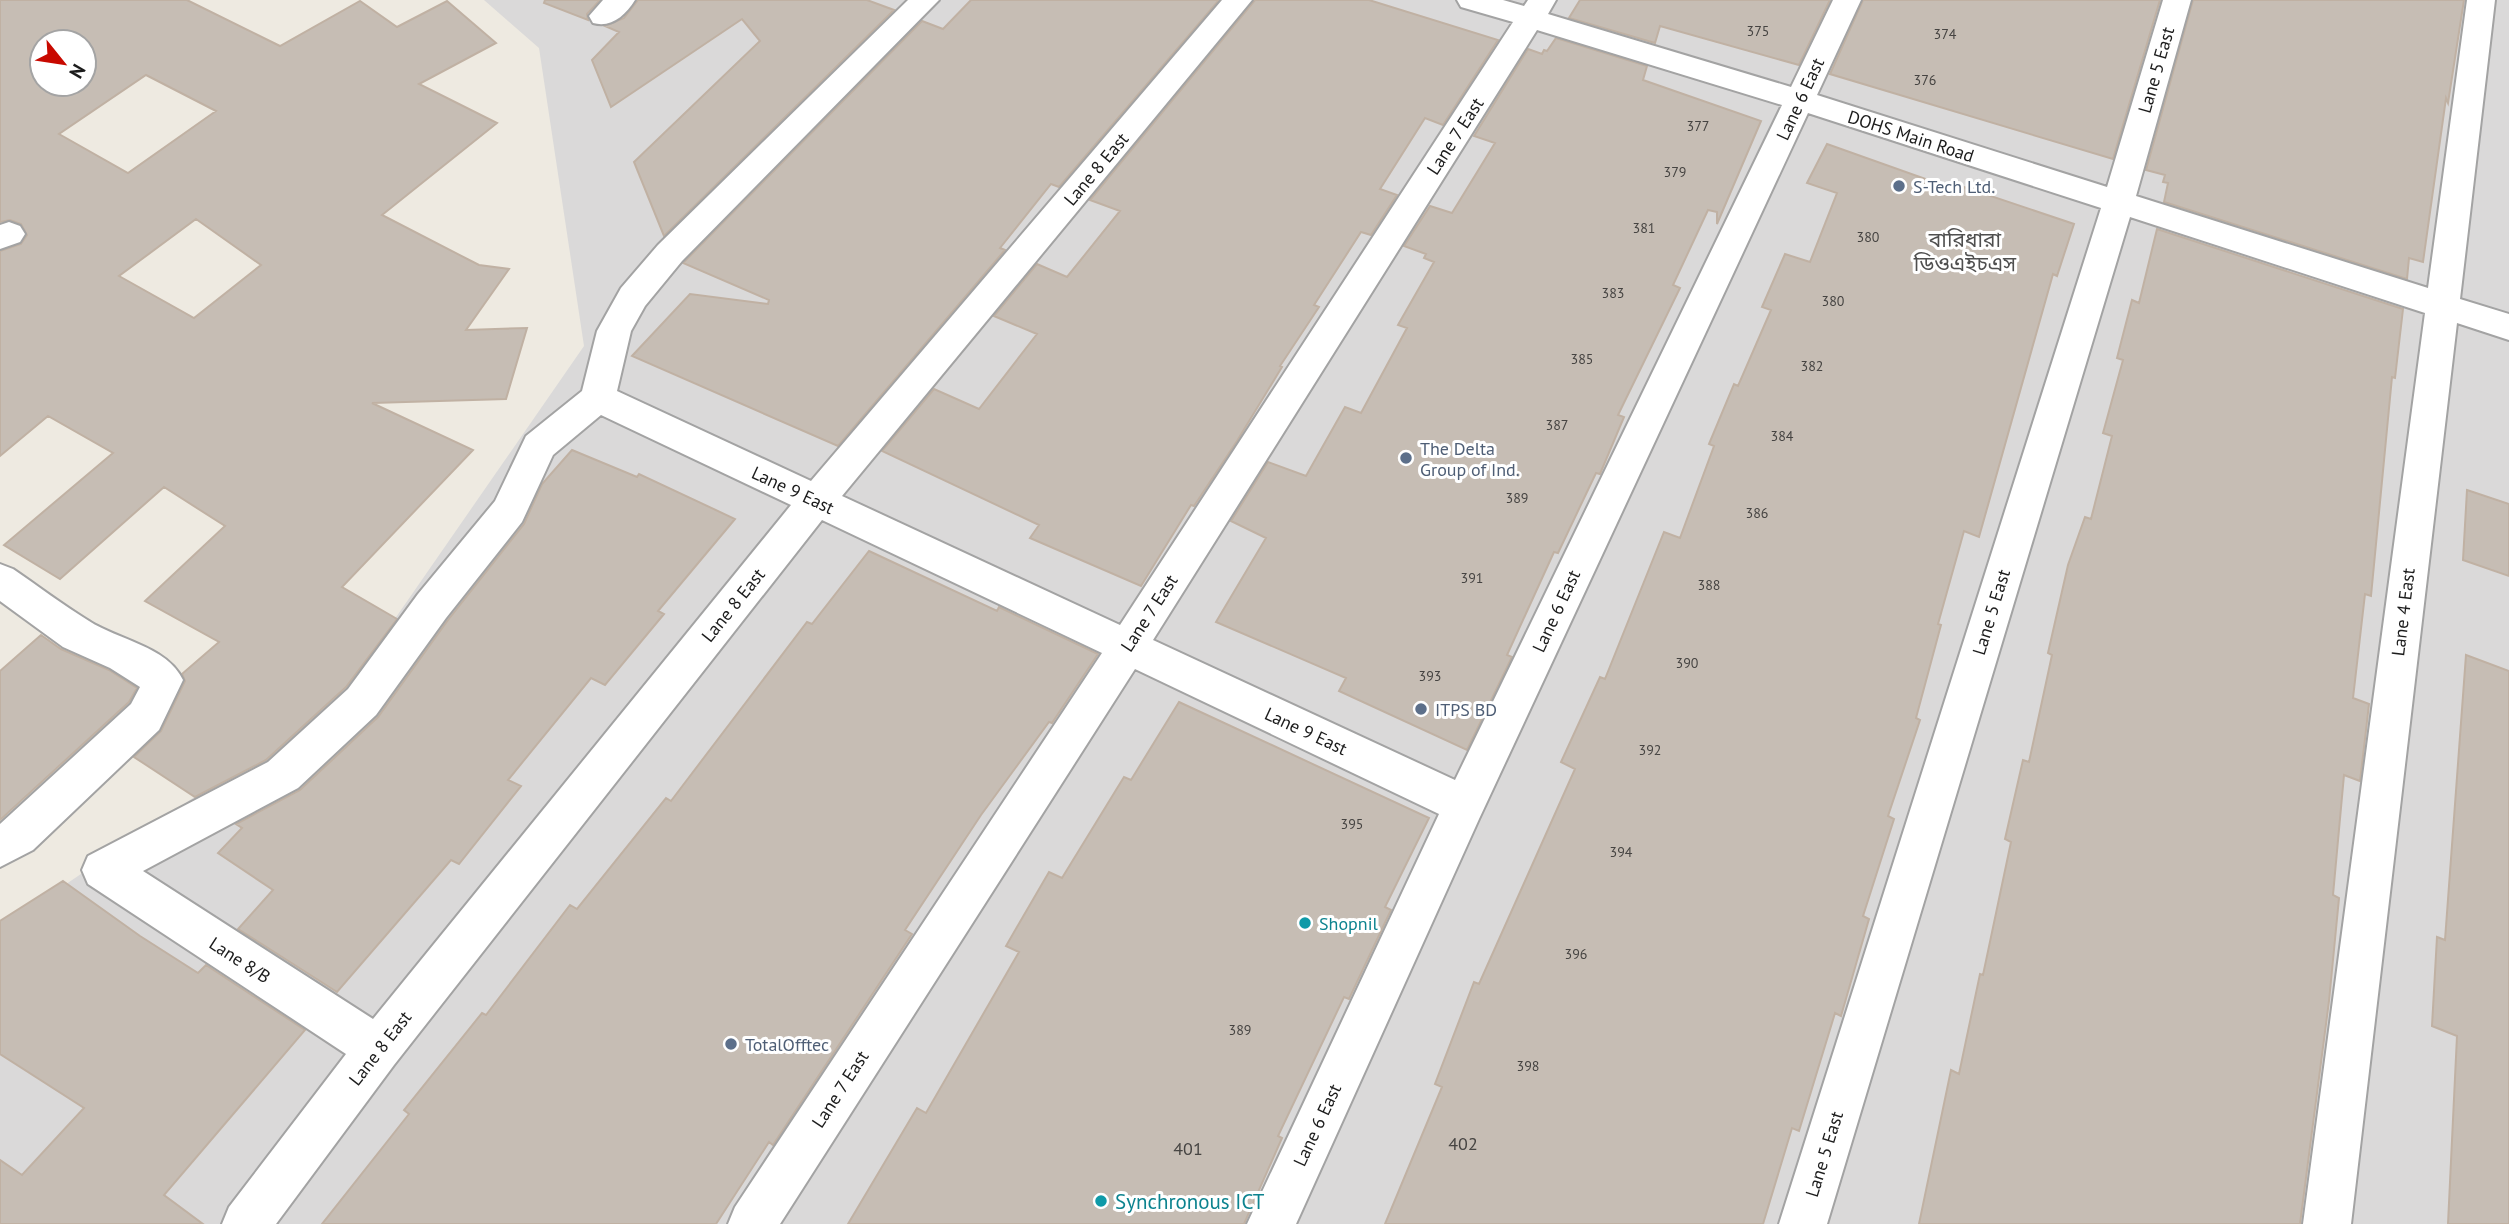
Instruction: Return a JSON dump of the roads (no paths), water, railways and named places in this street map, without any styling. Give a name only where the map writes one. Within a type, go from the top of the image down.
[{"type":"street","points":[[598,398],[614,331],[633,297],[670,253],[925,0]]},
{"type":"street","name":"Lane 8 East","points":[[246,1224],[378,1049],[817,500],[1238,0]]},
{"type":"street","name":"DOHS Main Road","points":[[1471,0],[1536,10],[1800,100],[2509,327]]},
{"type":"street","name":"Lane 6 East","points":[[1271,1224],[1464,805],[1847,0]]},
{"type":"street","name":"Lane 5 East","points":[[1803,1224],[2118,202],[2176,0]]},
{"type":"street","name":"Lane 4 East","points":[[2327,1224],[2481,0]]},
{"type":"street","name":"Lane 7 East","points":[[752,1224],[1127,648],[1536,10]]},
{"type":"street","name":"Lane 9 East","points":[[598,398],[1464,805]]},
{"type":"street","name":"Lane 8/B","points":[[378,1049],[103,870],[283,775],[362,702],[432,606],[509,511],[539,446],[598,398]]},
{"type":"street","points":[[0,580],[77,635],[124,656],[163,680],[145,717],[18,836],[0,847]]},
{"type":"place","name":"S-Tech Ltd.","points":[[1899,186]]},
{"type":"place","name":"The Delta Group of Ind.","points":[[1406,458]]},
{"type":"place","name":"ITPS BD","points":[[1421,709]]},
{"type":"place","name":"Shopnil","points":[[1305,923]]},
{"type":"place","name":"TotalOfftec","points":[[731,1044]]},
{"type":"place","name":"Synchronous ICT","points":[[1101,1201]]},
{"type":"district","name":"বারিধারা ডিওএইচএস","points":[[1965,251]]}]
